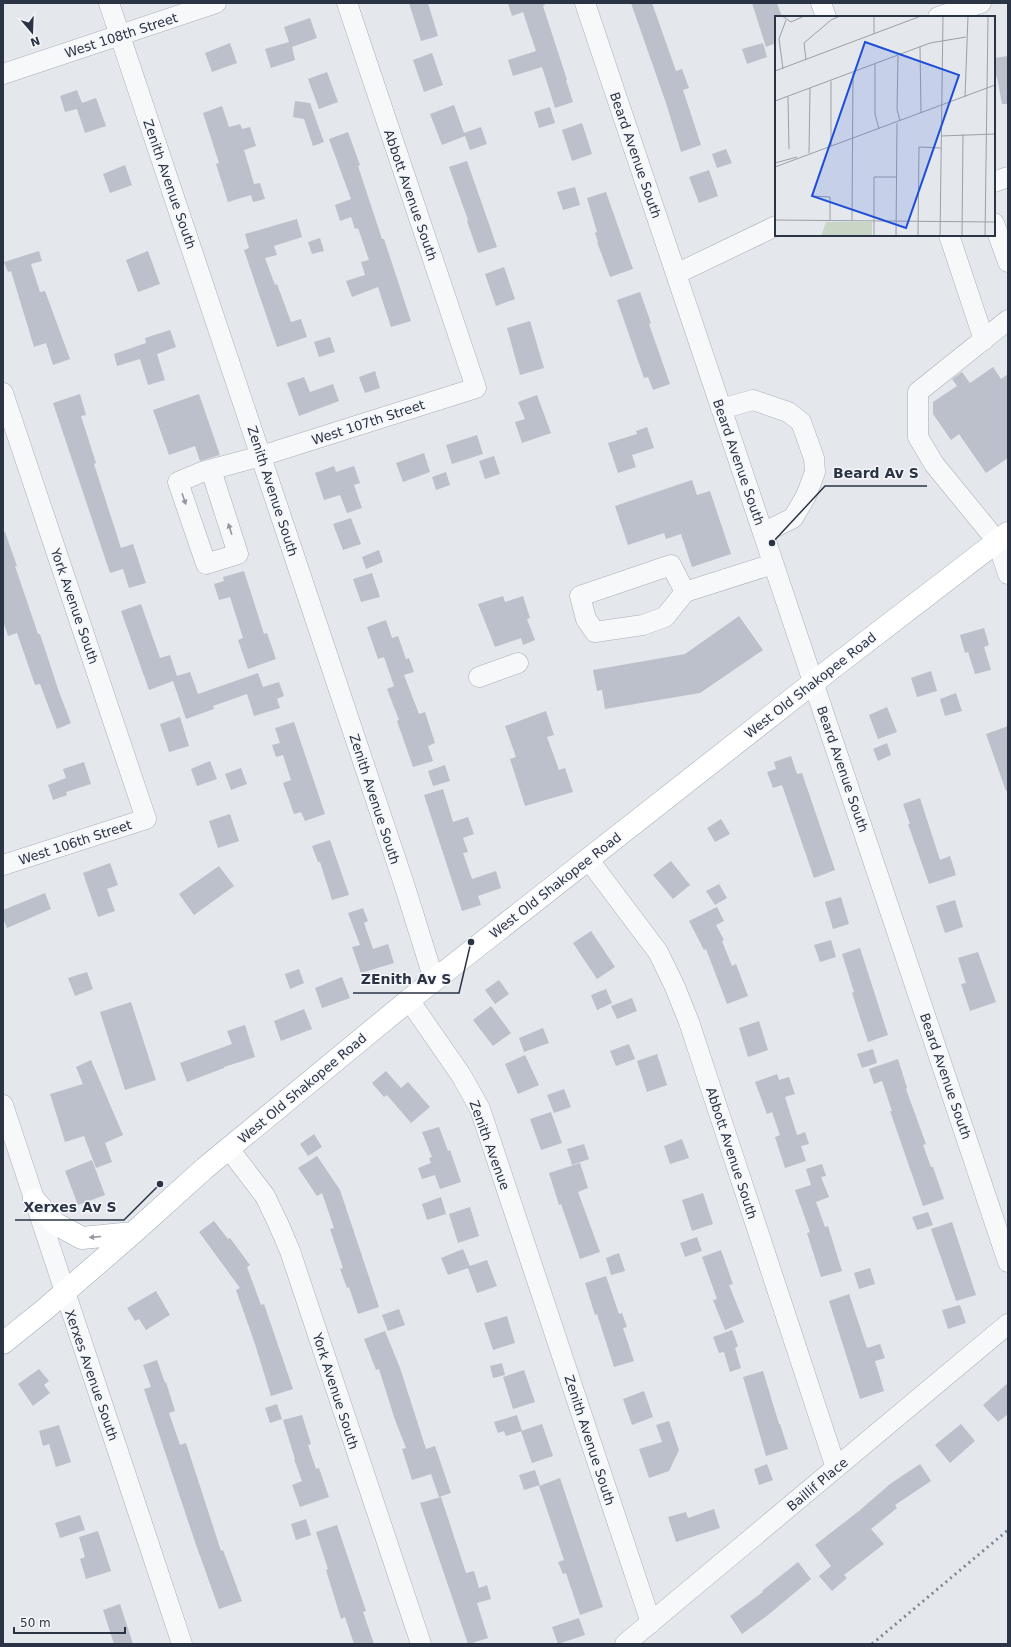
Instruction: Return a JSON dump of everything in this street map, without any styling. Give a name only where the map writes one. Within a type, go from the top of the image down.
[{"type":"main road","name":"West Old Shakopee Road","points":[[3,1343],[134,1233],[229,1149],[409,1000],[814,682],[1002,537]]},
{"type":"main road","points":[[34,1200],[56,1224],[82,1238],[134,1233]]},
{"type":"street","name":"Zenith Avenue South","points":[[109,3],[404,884],[434,980]]},
{"type":"street","name":"West 108th Street","points":[[3,74],[216,3]]},
{"type":"street","name":"Abbott Avenue South","points":[[347,3],[476,388]]},
{"type":"street","name":"Beard Avenue South","points":[[584,3],[814,682],[1008,1262]]},
{"type":"street","points":[[822,3],[826,16]]},
{"type":"street","points":[[941,16],[981,3]]},
{"type":"street","points":[[995,182],[1008,177]]},
{"type":"street","points":[[676,274],[775,226]]},
{"type":"street","points":[[995,226],[1008,262]]},
{"type":"street","points":[[949,236],[984,340]]},
{"type":"street","points":[[1008,320],[918,392],[918,437],[934,464],[1002,537],[1008,574]]},
{"type":"street","name":"West 107th Street","points":[[211,470],[261,456],[476,388]]},
{"type":"street","name":"York Avenue South","points":[[3,393],[146,819]]},
{"type":"street","points":[[721,409],[753,400],[788,412],[801,422],[814,458],[815,472],[806,496],[793,518],[763,533]]},
{"type":"street","points":[[685,592],[671,565],[580,596],[586,618],[595,632],[643,625],[665,617],[685,592],[774,564]]},
{"type":"street","points":[[479,677],[518,663]]},
{"type":"street","name":"West 106th Street","points":[[3,865],[146,819]]},
{"type":"street","name":"Abbott Avenue South","points":[[588,859],[658,952],[675,986],[689,1022],[836,1468]]},
{"type":"street","name":"Zenith Avenue","points":[[409,1000],[461,1075],[480,1109],[530,1258]]},
{"type":"street","name":"Xerxes Avenue South","points":[[3,1105],[64,1293],[182,1644]]},
{"type":"street","name":"York Avenue South","points":[[229,1149],[265,1196],[290,1251],[420,1644]]},
{"type":"street","name":"Zenith Avenue South","points":[[530,1258],[651,1623]]},
{"type":"street","name":"Baillif Place","points":[[625,1644],[1008,1324]]},
{"type":"building","points":[[409,3],[428,3],[438,36],[421,41]]},
{"type":"building","points":[[508,3],[544,3],[545,5],[543,6],[573,102],[555,108],[542,67],[513,76],[508,60],[536,51],[523,12],[512,16]]},
{"type":"building","points":[[631,3],[652,3],[676,71],[682,69],[689,88],[683,90],[701,145],[681,152],[666,103]]},
{"type":"building","points":[[752,3],[777,3],[782,16],[775,16],[775,43],[766,47]]},
{"type":"building","points":[[310,18],[317,38],[292,47],[295,60],[271,68],[265,49],[289,42],[284,27]]},
{"type":"building","points":[[230,43],[237,63],[212,72],[205,53]]},
{"type":"building","points":[[763,43],[767,57],[747,64],[742,49]]},
{"type":"building","points":[[432,53],[443,85],[424,92],[413,60]]},
{"type":"building","points":[[1008,56],[1008,104],[1002,104],[997,77],[995,78],[995,58]]},
{"type":"building","points":[[327,72],[338,102],[319,109],[308,79]]},
{"type":"building","points":[[77,90],[82,103],[96,98],[106,126],[85,133],[77,109],[65,112],[60,96]]},
{"type":"building","points":[[295,101],[310,103],[324,142],[313,146],[304,119],[293,117]]},
{"type":"building","points":[[454,105],[464,133],[481,127],[487,144],[470,150],[465,136],[442,145],[430,114]]},
{"type":"building","points":[[222,106],[229,127],[240,124],[242,129],[250,127],[256,146],[244,150],[254,184],[260,183],[265,199],[253,202],[251,195],[228,202],[216,164],[219,163],[203,113]]},
{"type":"building","points":[[550,107],[555,123],[539,128],[534,112]]},
{"type":"building","points":[[582,123],[592,154],[572,161],[562,130]]},
{"type":"building","points":[[348,132],[360,165],[358,166],[382,239],[384,239],[411,321],[391,327],[378,287],[352,297],[346,281],[365,275],[361,262],[369,260],[358,228],[355,229],[351,217],[340,221],[335,205],[351,199],[329,139]]},
{"type":"building","points":[[726,149],[732,163],[717,168],[712,154]]},
{"type":"building","points":[[467,161],[497,247],[478,253],[449,167]]},
{"type":"building","points":[[125,165],[132,185],[110,193],[103,174]]},
{"type":"building","points":[[709,170],[718,196],[699,203],[689,177]]},
{"type":"building","points":[[575,187],[580,205],[563,210],[557,192]]},
{"type":"building","points":[[606,192],[633,269],[610,277],[597,242],[595,233],[597,232],[587,198]]},
{"type":"building","points":[[297,219],[302,237],[274,246],[277,255],[265,258],[275,285],[277,284],[291,322],[301,319],[307,337],[277,347],[244,250],[249,248],[245,234]]},
{"type":"building","points":[[320,238],[324,251],[312,254],[308,242]]},
{"type":"building","points":[[39,251],[42,261],[31,264],[40,292],[45,291],[70,359],[53,365],[46,343],[34,347],[11,271],[8,272],[4,262]]},
{"type":"building","points":[[148,251],[160,284],[138,292],[126,260]]},
{"type":"building","points":[[504,267],[515,299],[496,306],[485,274]]},
{"type":"building","points":[[640,292],[651,323],[649,324],[670,384],[653,390],[648,377],[644,378],[617,300]]},
{"type":"building","points":[[530,321],[544,368],[520,375],[507,328]]},
{"type":"building","points":[[170,330],[176,347],[157,354],[165,380],[148,385],[140,359],[117,366],[114,354],[146,343],[145,338]]},
{"type":"building","points":[[330,337],[335,352],[319,357],[314,342]]},
{"type":"building","points":[[993,367],[1001,379],[1008,374],[1008,458],[986,473],[959,434],[951,440],[933,414],[933,402],[957,386],[952,379],[962,372],[970,383]]},
{"type":"building","points":[[375,371],[380,388],[365,393],[359,377]]},
{"type":"building","points":[[304,377],[310,392],[333,384],[339,401],[299,416],[287,383]]},
{"type":"building","points":[[80,394],[86,415],[81,416],[96,463],[94,464],[121,548],[133,544],[146,583],[129,588],[123,569],[110,573],[53,403]]},
{"type":"building","points":[[199,394],[220,455],[200,461],[195,446],[169,455],[153,410]]},
{"type":"building","points":[[537,395],[551,433],[522,443],[515,422],[525,419],[518,402]]},
{"type":"building","points":[[647,427],[654,448],[632,455],[636,467],[618,473],[608,443],[637,434],[636,431]]},
{"type":"building","points":[[477,435],[483,454],[452,464],[446,445]]},
{"type":"building","points":[[424,453],[430,472],[403,482],[396,463]]},
{"type":"building","points":[[494,456],[500,474],[485,479],[479,461]]},
{"type":"building","points":[[334,466],[336,472],[354,466],[360,483],[354,485],[362,508],[347,513],[340,495],[324,500],[315,473]]},
{"type":"building","points":[[446,472],[450,485],[436,490],[432,477]]},
{"type":"building","points":[[692,480],[697,495],[710,491],[731,554],[692,567],[681,534],[666,539],[664,533],[628,545],[615,506]]},
{"type":"building","points":[[351,518],[361,544],[343,550],[333,524]]},
{"type":"building","points":[[3,532],[5,532],[38,634],[40,634],[71,723],[57,729],[40,684],[35,685],[17,633],[8,636],[3,621]]},
{"type":"building","points":[[379,550],[383,562],[366,569],[362,557]]},
{"type":"building","points":[[244,571],[264,634],[267,633],[276,659],[248,669],[238,640],[243,638],[230,597],[219,600],[214,584],[224,581],[223,577]]},
{"type":"building","points":[[372,573],[380,597],[361,602],[353,579]]},
{"type":"building","points":[[503,596],[505,602],[523,596],[530,618],[527,619],[535,640],[523,645],[521,638],[495,647],[478,604]]},
{"type":"building","points":[[141,604],[160,658],[170,655],[177,676],[190,672],[198,694],[258,673],[263,687],[279,682],[284,696],[277,699],[280,708],[254,716],[247,694],[213,706],[214,709],[186,719],[173,681],[149,690],[121,611]]},
{"type":"building","points":[[739,616],[763,650],[700,693],[605,709],[602,690],[597,691],[593,670],[685,654]]},
{"type":"building","points":[[386,620],[392,638],[398,636],[406,659],[409,658],[414,672],[404,675],[419,714],[425,712],[435,743],[428,746],[433,761],[413,767],[397,721],[399,720],[387,689],[394,686],[384,657],[378,659],[367,627]]},
{"type":"building","points":[[984,628],[989,645],[984,647],[991,670],[975,674],[968,652],[965,653],[960,635]]},
{"type":"building","points":[[931,671],[937,691],[917,697],[911,678]]},
{"type":"building","points":[[956,693],[962,711],[945,716],[940,699]]},
{"type":"building","points":[[887,707],[897,732],[878,739],[869,715]]},
{"type":"building","points":[[546,711],[554,735],[547,737],[559,770],[565,768],[573,792],[525,806],[510,759],[516,757],[505,726]]},
{"type":"building","points":[[180,717],[189,746],[169,752],[160,724]]},
{"type":"building","points":[[294,722],[325,814],[305,821],[301,812],[294,814],[283,783],[291,780],[283,755],[276,757],[272,745],[280,743],[275,728]]},
{"type":"building","points":[[1008,726],[1008,790],[1006,791],[986,734]]},
{"type":"building","points":[[887,743],[891,755],[878,761],[873,749]]},
{"type":"building","points":[[791,756],[797,774],[802,773],[835,870],[814,878],[782,785],[773,788],[767,772],[776,769],[774,762]]},
{"type":"building","points":[[210,761],[217,779],[197,786],[191,769]]},
{"type":"building","points":[[84,762],[91,784],[66,792],[67,795],[53,800],[48,785],[66,778],[63,769]]},
{"type":"building","points":[[445,765],[450,781],[433,786],[428,771]]},
{"type":"building","points":[[241,768],[247,784],[231,790],[225,774]]},
{"type":"building","points":[[443,789],[453,822],[468,817],[474,834],[463,838],[468,852],[463,853],[472,879],[496,871],[501,888],[478,896],[481,905],[462,911],[424,795]]},
{"type":"building","points":[[920,798],[940,860],[950,856],[956,875],[929,884],[908,824],[910,824],[903,804]]},
{"type":"building","points":[[230,814],[239,841],[218,848],[209,821]]},
{"type":"building","points":[[721,819],[730,834],[715,842],[707,828]]},
{"type":"building","points":[[330,840],[349,895],[332,900],[320,862],[318,862],[312,846]]},
{"type":"building","points":[[671,861],[690,885],[673,899],[653,875]]},
{"type":"building","points":[[110,863],[118,885],[107,889],[115,911],[98,917],[83,873]]},
{"type":"building","points":[[219,866],[234,886],[194,915],[179,894]]},
{"type":"building","points":[[719,884],[727,898],[715,905],[706,891]]},
{"type":"building","points":[[45,893],[51,909],[7,928],[3,919],[3,910]]},
{"type":"building","points":[[841,897],[849,924],[833,929],[825,902]]},
{"type":"building","points":[[955,900],[963,927],[945,933],[936,906]]},
{"type":"building","points":[[717,907],[724,921],[716,925],[724,940],[722,941],[732,966],[736,964],[748,996],[727,1004],[706,949],[704,950],[689,921]]},
{"type":"building","points":[[363,908],[368,921],[364,923],[373,949],[388,944],[394,963],[361,973],[352,947],[360,945],[348,913]]},
{"type":"building","points":[[591,931],[615,967],[597,979],[573,943]]},
{"type":"building","points":[[831,940],[836,957],[820,962],[814,945]]},
{"type":"building","points":[[860,948],[888,1035],[868,1042],[852,993],[854,992],[842,954]]},
{"type":"building","points":[[978,952],[996,1002],[970,1011],[961,984],[966,983],[958,958]]},
{"type":"building","points":[[299,969],[304,983],[290,989],[285,974]]},
{"type":"building","points":[[87,972],[93,989],[75,996],[68,978]]},
{"type":"building","points":[[342,977],[350,998],[322,1008],[315,988]]},
{"type":"building","points":[[499,980],[509,994],[495,1004],[485,990]]},
{"type":"building","points":[[606,989],[612,1003],[597,1010],[591,995]]},
{"type":"building","points":[[632,998],[637,1011],[617,1019],[611,1006]]},
{"type":"building","points":[[131,1002],[156,1080],[125,1090],[100,1012]]},
{"type":"building","points":[[491,1006],[511,1033],[493,1046],[473,1020]]},
{"type":"building","points":[[304,1009],[312,1029],[281,1041],[274,1021]]},
{"type":"building","points":[[759,1021],[768,1050],[748,1057],[739,1028]]},
{"type":"building","points":[[245,1025],[255,1057],[224,1067],[187,1082],[180,1063],[232,1044],[227,1031]]},
{"type":"building","points":[[543,1028],[549,1043],[524,1052],[519,1038]]},
{"type":"building","points":[[629,1044],[635,1059],[616,1066],[610,1051]]},
{"type":"building","points":[[873,1049],[877,1063],[862,1068],[857,1054]]},
{"type":"building","points":[[657,1054],[667,1085],[647,1092],[637,1061]]},
{"type":"building","points":[[525,1055],[539,1085],[518,1094],[505,1064]]},
{"type":"building","points":[[898,1059],[907,1088],[906,1089],[926,1144],[923,1145],[931,1167],[933,1167],[944,1199],[923,1206],[890,1111],[892,1111],[882,1081],[874,1084],[869,1069]]},
{"type":"building","points":[[91,1060],[123,1135],[105,1143],[112,1162],[96,1168],[84,1136],[65,1142],[50,1094],[83,1084],[76,1067]]},
{"type":"building","points":[[386,1071],[401,1088],[408,1082],[430,1107],[411,1123],[387,1095],[384,1097],[372,1083]]},
{"type":"building","points":[[777,1074],[779,1080],[789,1077],[795,1094],[785,1097],[797,1135],[805,1132],[809,1144],[801,1146],[806,1161],[785,1168],[775,1137],[780,1135],[772,1112],[767,1114],[755,1082]]},
{"type":"building","points":[[564,1089],[571,1107],[554,1113],[547,1095]]},
{"type":"building","points":[[551,1112],[562,1143],[541,1150],[530,1119]]},
{"type":"building","points":[[439,1127],[448,1151],[450,1150],[461,1182],[440,1189],[435,1175],[422,1179],[418,1168],[431,1163],[429,1158],[432,1157],[422,1132]]},
{"type":"building","points":[[314,1134],[322,1147],[308,1156],[300,1144]]},
{"type":"building","points":[[682,1139],[689,1158],[670,1164],[664,1146]]},
{"type":"building","points":[[584,1144],[589,1159],[572,1165],[567,1149]]},
{"type":"building","points":[[317,1156],[340,1190],[379,1307],[358,1314],[349,1287],[347,1288],[340,1269],[343,1268],[330,1229],[334,1228],[322,1193],[317,1196],[298,1168]]},
{"type":"building","points":[[92,1160],[105,1195],[78,1205],[65,1171]]},
{"type":"building","points":[[580,1163],[588,1188],[578,1192],[600,1252],[580,1259],[561,1204],[559,1205],[549,1173]]},
{"type":"building","points":[[822,1164],[826,1176],[821,1177],[829,1197],[816,1202],[825,1227],[828,1226],[842,1271],[821,1277],[807,1233],[810,1232],[795,1190],[811,1185],[806,1169]]},
{"type":"building","points":[[703,1193],[713,1224],[692,1231],[682,1200]]},
{"type":"building","points":[[441,1197],[446,1214],[427,1220],[422,1204]]},
{"type":"building","points":[[470,1207],[479,1236],[458,1243],[449,1214]]},
{"type":"building","points":[[928,1212],[933,1225],[917,1230],[912,1217]]},
{"type":"building","points":[[214,1221],[228,1239],[230,1238],[250,1265],[247,1267],[261,1305],[264,1304],[293,1389],[271,1396],[236,1290],[240,1288],[199,1232]]},
{"type":"building","points":[[952,1222],[976,1295],[956,1301],[931,1229]]},
{"type":"building","points":[[697,1237],[702,1251],[685,1257],[680,1243]]},
{"type":"building","points":[[463,1249],[470,1266],[487,1260],[497,1286],[477,1293],[468,1268],[448,1275],[441,1258]]},
{"type":"building","points":[[721,1250],[733,1284],[729,1285],[744,1322],[725,1330],[713,1300],[717,1299],[702,1257]]},
{"type":"building","points":[[619,1253],[625,1271],[611,1275],[606,1258]]},
{"type":"building","points":[[870,1268],[875,1284],[859,1289],[854,1273]]},
{"type":"building","points":[[606,1276],[619,1314],[622,1313],[627,1327],[623,1328],[634,1361],[614,1367],[597,1314],[595,1315],[585,1283]]},
{"type":"building","points":[[156,1291],[170,1315],[146,1330],[139,1319],[135,1321],[127,1308]]},
{"type":"building","points":[[849,1294],[867,1348],[880,1344],[885,1358],[875,1361],[884,1391],[860,1399],[829,1301]]},
{"type":"building","points":[[960,1305],[966,1323],[948,1329],[942,1310]]},
{"type":"building","points":[[399,1309],[405,1325],[388,1331],[382,1315]]},
{"type":"building","points":[[507,1316],[515,1343],[493,1350],[484,1323]]},
{"type":"building","points":[[732,1330],[738,1346],[735,1348],[741,1368],[730,1372],[724,1352],[719,1353],[713,1337]]},
{"type":"building","points":[[385,1331],[400,1368],[426,1449],[435,1446],[451,1493],[439,1497],[431,1474],[412,1480],[402,1449],[406,1448],[394,1417],[379,1369],[376,1370],[364,1339]]},
{"type":"building","points":[[157,1360],[175,1411],[169,1413],[180,1445],[186,1443],[221,1551],[223,1550],[242,1601],[219,1609],[144,1389],[151,1387],[143,1365]]},
{"type":"building","points":[[502,1363],[505,1375],[493,1378],[490,1366]]},
{"type":"building","points":[[39,1369],[49,1381],[44,1385],[50,1393],[33,1406],[18,1384]]},
{"type":"building","points":[[524,1370],[535,1402],[513,1409],[503,1377]]},
{"type":"building","points":[[763,1371],[788,1449],[766,1456],[743,1377]]},
{"type":"building","points":[[1008,1383],[1008,1414],[998,1422],[983,1405]]},
{"type":"building","points":[[644,1391],[653,1417],[632,1425],[623,1399]]},
{"type":"building","points":[[277,1404],[282,1419],[270,1423],[265,1408]]},
{"type":"building","points":[[302,1415],[311,1444],[308,1445],[316,1469],[319,1468],[329,1497],[300,1507],[292,1485],[302,1481],[283,1420]]},
{"type":"building","points":[[517,1415],[522,1431],[506,1436],[504,1431],[498,1433],[494,1422]]},
{"type":"building","points":[[669,1421],[679,1450],[669,1471],[649,1478],[639,1449],[662,1442],[656,1425]]},
{"type":"building","points":[[542,1424],[553,1456],[532,1463],[521,1431]]},
{"type":"building","points":[[961,1424],[975,1441],[950,1463],[935,1445]]},
{"type":"building","points":[[59,1425],[71,1462],[56,1467],[49,1444],[43,1446],[39,1431]]},
{"type":"building","points":[[767,1464],[773,1480],[759,1485],[754,1469]]},
{"type":"building","points":[[920,1464],[931,1481],[895,1505],[897,1508],[871,1529],[884,1544],[844,1575],[847,1578],[832,1591],[819,1576],[831,1566],[815,1545],[859,1511],[890,1484]]},
{"type":"building","points":[[535,1470],[540,1485],[524,1490],[519,1475]]},
{"type":"building","points":[[560,1478],[603,1607],[580,1615],[566,1573],[563,1574],[558,1562],[564,1560],[539,1486]]},
{"type":"building","points":[[441,1497],[466,1573],[474,1571],[479,1588],[487,1585],[491,1599],[477,1603],[488,1638],[469,1644],[420,1503]]},
{"type":"building","points":[[714,1509],[720,1528],[676,1542],[668,1517],[686,1512],[688,1518]]},
{"type":"building","points":[[80,1515],[85,1530],[60,1538],[55,1523]]},
{"type":"building","points":[[306,1519],[311,1535],[296,1540],[291,1524]]},
{"type":"building","points":[[337,1525],[366,1611],[363,1612],[374,1644],[354,1644],[345,1617],[341,1619],[326,1570],[328,1569],[316,1532]]},
{"type":"building","points":[[98,1531],[111,1571],[86,1579],[80,1559],[85,1557],[79,1537]]},
{"type":"building","points":[[798,1562],[811,1579],[768,1615],[742,1634],[730,1616],[763,1592],[762,1591]]},
{"type":"building","points":[[120,1604],[133,1644],[114,1644],[103,1610]]},
{"type":"building","points":[[579,1618],[585,1635],[558,1644],[552,1627]]},
{"type":"railway","points":[[872,1644],[1008,1530]]},
{"type":"place","name":"Beard Av S","points":[[772,543]]},
{"type":"place","name":"ZEnith Av S","points":[[471,942]]},
{"type":"place","name":"Xerxes Av S","points":[[160,1184]]}]
